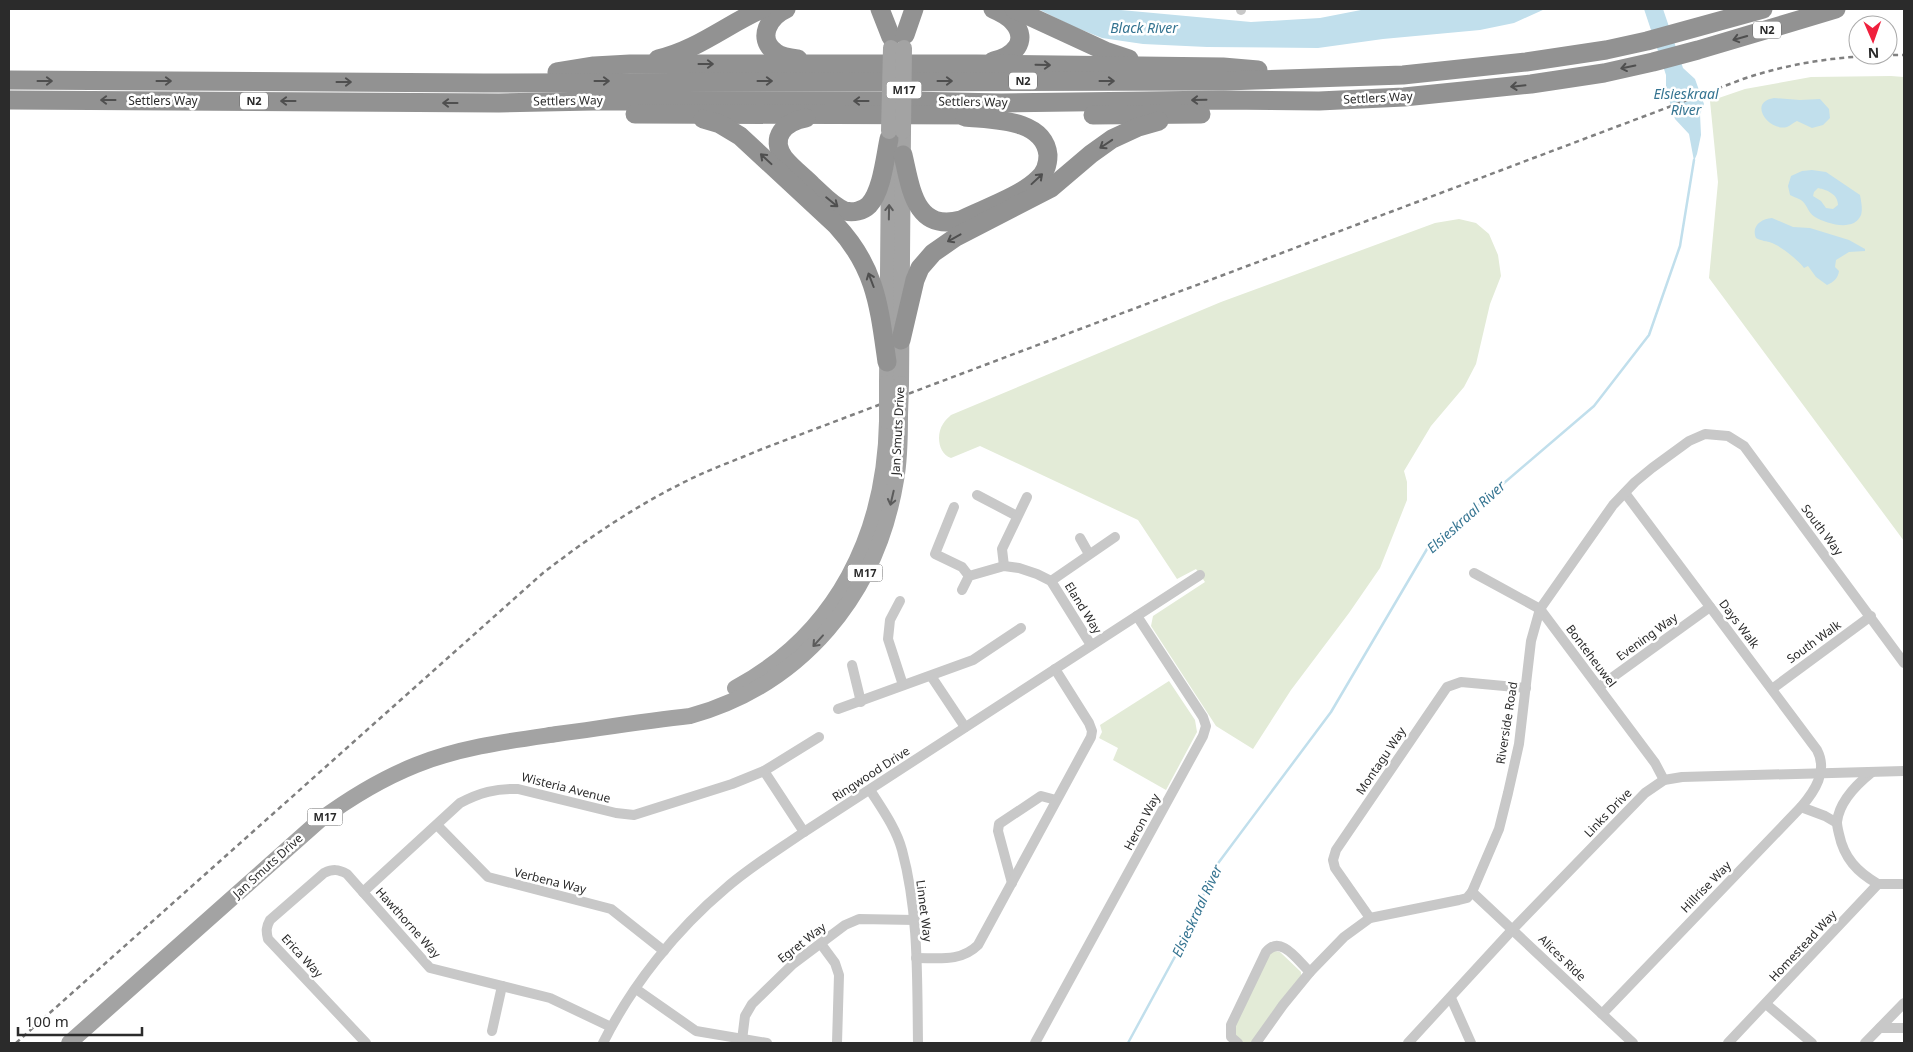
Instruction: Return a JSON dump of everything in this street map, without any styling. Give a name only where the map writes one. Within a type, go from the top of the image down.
[{"type":"highway","points":[[630,64],[678,54],[698,45],[762,9]]},
{"type":"highway","points":[[786,9],[774,16],[768,25],[766,39],[770,48],[784,56],[834,64]]},
{"type":"highway","points":[[880,9],[898,42]]},
{"type":"highway","points":[[898,42],[914,9]]},
{"type":"highway","points":[[977,64],[1009,56],[1014,52],[1018,44],[1019,32],[1014,23],[1005,15],[993,9]]},
{"type":"highway","points":[[1014,9],[1111,54],[1162,66]]},
{"type":"highway","name":"Settlers Way","points":[[9,80],[484,83],[596,81],[1225,81],[1403,75],[1562,57],[1606,50],[1694,29],[1764,9]]},
{"type":"highway","name":"Settlers Way","points":[[9,100],[499,103],[593,101],[910,101],[1001,103],[1222,100],[1318,101],[1404,97],[1531,84],[1604,72],[1698,50],[1836,9]]},
{"type":"highway","points":[[484,83],[594,66],[630,64],[1162,66],[1268,70],[1313,78]]},
{"type":"highway","points":[[901,340],[915,280],[924,263],[941,246],[1052,188],[1099,149],[1128,131],[1149,123],[1202,114],[1318,101]]},
{"type":"highway","points":[[499,103],[599,113],[1202,114]]},
{"type":"highway","points":[[674,114],[720,124],[740,136],[836,225],[865,265],[875,289],[888,362]]},
{"type":"highway","points":[[819,114],[788,124],[780,134],[780,149],[790,164],[831,202],[844,211],[854,212],[861,210],[873,200],[894,134]]},
{"type":"highway","points":[[903,156],[912,194],[918,207],[927,216],[939,222],[961,220],[1025,188],[1042,175],[1047,163],[1046,148],[1032,131],[1024,126],[1010,122],[949,115]]},
{"type":"main road","name":"Jan Smuts Drive","points":[[891,9],[898,42]]},
{"type":"main road","name":"Jan Smuts Drive","points":[[894,384],[888,362],[894,134],[898,42],[905,9]]},
{"type":"main road","name":"Jan Smuts Drive","points":[[68,1043],[314,825],[341,805],[382,780],[436,758],[474,748],[690,716],[714,709],[744,696],[773,679],[795,663],[834,623],[862,579],[884,528],[896,480],[893,418],[894,384],[901,340],[903,156],[894,134]]},
{"type":"street","name":"Riverside Road","points":[[1472,892],[1498,829],[1508,793],[1519,744],[1531,641],[1540,609],[1613,505],[1652,468],[1689,441],[1705,434]]},
{"type":"street","name":"South Way","points":[[1705,434],[1728,436],[1740,442],[1747,450],[1904,663]]},
{"type":"street","name":"Days Walk","points":[[1625,493],[1817,750],[1821,758],[1820,774]]},
{"type":"street","points":[[977,495],[1017,516]]},
{"type":"street","points":[[1004,566],[1002,549],[1027,497]]},
{"type":"street","points":[[954,507],[935,554],[962,567],[969,576],[962,590]]},
{"type":"street","points":[[1051,581],[1115,537]]},
{"type":"street","points":[[1080,538],[1089,554]]},
{"type":"street","name":"Eland Way","points":[[969,576],[1004,566],[1019,568],[1051,581],[1091,645]]},
{"type":"street","name":"Bonteheuwel","points":[[1474,573],[1540,609],[1656,763],[1664,780]]},
{"type":"street","name":"Ringwood Drive","points":[[603,1043],[611,1027],[636,989],[664,951],[726,888],[804,832],[1200,575]]},
{"type":"street","points":[[900,601],[890,620],[888,639],[903,685]]},
{"type":"street","name":"Evening Way","points":[[1599,687],[1710,607]]},
{"type":"street","name":"Heron Way","points":[[1035,1043],[1203,736],[1206,726],[1203,717],[1136,616]]},
{"type":"street","name":"South Walk","points":[[1772,689],[1871,616]]},
{"type":"street","points":[[838,709],[973,660],[1021,628]]},
{"type":"street","points":[[852,665],[861,702]]},
{"type":"street","points":[[916,958],[954,958],[971,952],[978,945],[1087,745],[1092,731],[1089,723],[1054,669]]},
{"type":"street","points":[[931,676],[965,727]]},
{"type":"street","name":"Montagu Way","points":[[1370,918],[1335,868],[1333,860],[1336,850],[1447,687],[1460,682],[1526,688]]},
{"type":"street","name":"Wisteria Avenue","points":[[363,892],[460,803],[473,796],[503,788],[518,789],[616,813],[634,815],[707,792],[764,771],[819,737]]},
{"type":"street","points":[[1817,750],[1838,773]]},
{"type":"street","points":[[764,771],[804,832]]},
{"type":"street","name":"Links Drive","points":[[1408,1043],[1513,929],[1645,793],[1664,780],[1682,777],[1904,771]]},
{"type":"street","points":[[1872,772],[1855,788],[1846,800],[1837,823],[1846,855],[1853,866],[1864,876],[1878,884],[1904,884]]},
{"type":"street","name":"Hillrise Way","points":[[1602,1014],[1813,793],[1820,774]]},
{"type":"street","name":"Linnet Way","points":[[870,790],[895,833],[902,850],[914,920],[918,1043]]},
{"type":"street","points":[[1012,883],[998,831],[999,824],[1041,796],[1056,800]]},
{"type":"street","points":[[1801,806],[1837,823]]},
{"type":"street","name":"Verbena Way","points":[[437,825],[488,877],[497,881],[611,909],[664,951]]},
{"type":"street","name":"Hawthorne Way","points":[[333,869],[341,870],[347,874],[430,968],[556,1000],[611,1027]]},
{"type":"street","name":"Erica Way","points":[[333,869],[324,872],[270,920],[266,926],[266,932],[268,939],[366,1043]]},
{"type":"street","name":"Homestead Way","points":[[1728,1043],[1878,884]]},
{"type":"street","points":[[1256,1043],[1283,1005],[1310,972],[1344,937],[1370,918],[1467,898],[1472,892]]},
{"type":"street","name":"Alices Ride","points":[[1472,892],[1633,1043]]},
{"type":"street","name":"Egret Way","points":[[742,1040],[745,1016],[752,1004],[792,964],[845,925],[859,919],[914,920]]},
{"type":"street","points":[[821,944],[835,963],[840,975],[837,1043]]},
{"type":"street","points":[[1238,1043],[1231,1037],[1231,1025],[1266,952],[1271,946],[1283,946],[1310,972]]},
{"type":"street","points":[[492,1031],[502,986]]},
{"type":"street","points":[[636,989],[696,1031],[767,1043]]},
{"type":"street","points":[[1451,998],[1471,1043]]},
{"type":"street","points":[[1865,1043],[1904,1003]]},
{"type":"street","points":[[1766,1004],[1812,1043]]},
{"type":"street","points":[[1880,1028],[1904,1028]]},
{"type":"green space","points":[[1811,77],[1904,77],[1904,541],[1709,278],[1718,182],[1710,101],[1745,89]]},
{"type":"green space","points":[[1459,219],[1476,223],[1489,234],[1498,255],[1501,276],[1490,304],[1476,364],[1464,387],[1431,426],[1404,471],[1407,482],[1407,500],[1380,568],[1291,690],[1253,749],[1216,726],[1151,626],[1153,616],[1205,582],[1196,569],[1177,579],[1138,520],[980,446],[951,458],[941,448],[939,433],[945,421],[951,415],[1221,302],[1435,223]]},
{"type":"green space","points":[[1169,681],[1195,720],[1197,732],[1166,790],[1113,760],[1118,748],[1099,738],[1102,732],[1100,725]]},
{"type":"green space","points":[[1275,951],[1280,952],[1301,972],[1301,977],[1274,1010],[1251,1043],[1239,1043],[1231,1023],[1267,954]]},
{"type":"water","name":"Black River","points":[[1038,9],[1110,9],[1251,22],[1320,18],[1366,9],[1545,9],[1514,23],[1480,30],[1383,39],[1318,48],[1207,47],[1143,44],[1102,38]]},
{"type":"water","name":"Elsieskraal River","points":[[1644,9],[1663,9],[1683,68],[1695,79],[1704,104],[1700,114],[1701,135],[1694,161],[1689,134],[1675,119],[1666,89],[1666,75]]},
{"type":"water","points":[[1774,98],[1820,99],[1829,109],[1830,118],[1823,125],[1812,128],[1797,121],[1787,127],[1774,125],[1764,116],[1762,105]]},
{"type":"water","points":[[1802,171],[1826,172],[1860,195],[1862,210],[1858,220],[1847,225],[1840,225],[1820,220],[1811,213],[1800,199],[1790,195],[1788,186],[1791,176]],"holes":[[[1818,188],[1831,193],[1838,201],[1838,205],[1833,209],[1826,208],[1821,201],[1813,196]]]},
{"type":"water","points":[[1772,218],[1793,227],[1810,228],[1849,240],[1865,249],[1865,251],[1849,252],[1836,260],[1835,267],[1839,271],[1838,276],[1827,285],[1816,277],[1808,266],[1804,268],[1780,247],[1756,238],[1755,230],[1758,224]]},
{"type":"waterway","name":"Elsieskraal River","points":[[1128,1043],[1184,940],[1216,866],[1331,712],[1427,549],[1594,406],[1649,335],[1680,246],[1694,160]]},
{"type":"railway","points":[[16,1043],[543,573],[580,545],[618,520],[678,485],[762,449],[1743,79],[1803,63],[1823,60],[1863,56],[1904,55]]}]
